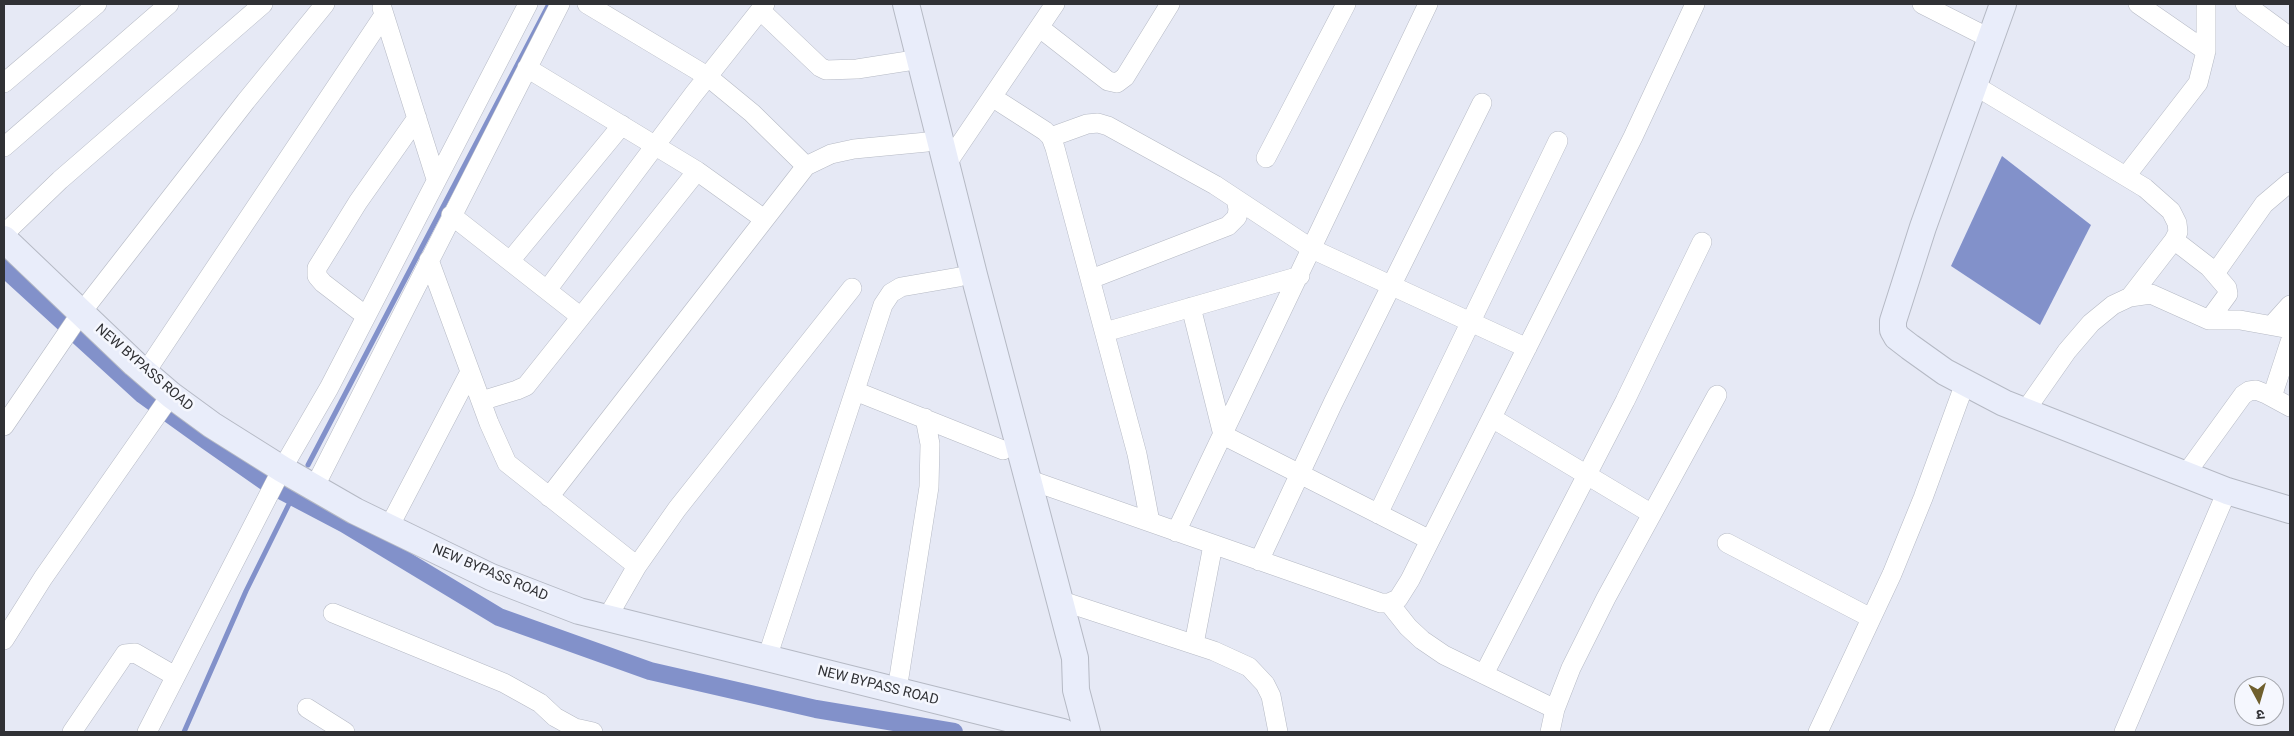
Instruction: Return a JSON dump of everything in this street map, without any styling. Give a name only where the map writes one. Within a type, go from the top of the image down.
[{"type":"street","points":[[4,83],[97,4]]},
{"type":"street","points":[[4,147],[169,4]]},
{"type":"street","points":[[4,234],[60,180],[263,4]]},
{"type":"street","points":[[4,426],[77,318],[240,108],[325,4]]},
{"type":"street","points":[[147,732],[275,483],[330,388],[436,179],[528,4]]},
{"type":"street","points":[[314,488],[451,215],[560,4]]},
{"type":"street","points":[[587,4],[708,76],[752,113],[806,166]]},
{"type":"street","points":[[894,4],[959,277],[1003,450],[1061,663],[1076,690]]},
{"type":"street","points":[[906,4],[946,165],[1075,658],[1076,690],[1087,732]]},
{"type":"street","points":[[946,165],[1055,4]]},
{"type":"street","points":[[1040,28],[1108,81],[1117,83],[1125,77],[1170,4]]},
{"type":"street","points":[[1266,158],[1346,4]]},
{"type":"street","points":[[1176,532],[1300,276],[1428,4]]},
{"type":"street","points":[[1027,478],[1381,603],[1398,600],[1404,592],[1633,137],[1695,4]]},
{"type":"street","points":[[1922,4],[1991,39]]},
{"type":"street","points":[[2003,4],[1923,227],[1893,321],[1893,330],[1897,337],[1945,372],[2025,411],[2227,491],[2290,510]]},
{"type":"street","points":[[2138,4],[2206,51]]},
{"type":"street","points":[[2126,176],[2198,83],[2206,51],[2206,4]]},
{"type":"street","points":[[2245,4],[2290,37]]},
{"type":"street","points":[[547,290],[708,76],[763,7],[820,67],[826,70],[857,69],[908,61]]},
{"type":"street","points":[[382,10],[436,179]]},
{"type":"street","points":[[145,373],[382,10]]},
{"type":"street","points":[[526,68],[697,171],[764,219]]},
{"type":"street","points":[[1974,86],[2145,188],[2171,211],[2177,223],[2178,232],[2174,240],[2130,297]]},
{"type":"street","points":[[992,97],[1045,131],[1050,137],[1091,279],[1137,454],[1150,522]]},
{"type":"street","points":[[1259,561],[1391,285],[1482,103]]},
{"type":"street","points":[[366,316],[323,283],[318,276],[317,268],[358,202],[417,118]]},
{"type":"street","points":[[1050,137],[1087,124],[1098,123],[1108,126],[1215,185],[1312,249],[1527,348]]},
{"type":"street","points":[[510,261],[622,125]]},
{"type":"street","points":[[1378,514],[1558,140]]},
{"type":"street","points":[[549,496],[806,166],[831,154],[927,142]]},
{"type":"street","points":[[480,400],[526,386],[697,171]]},
{"type":"street","points":[[2216,272],[2264,204],[2290,182]]},
{"type":"street","points":[[1091,279],[1228,226],[1237,217],[1236,199]]},
{"type":"street","points":[[451,215],[581,317]]},
{"type":"street","name":"NEW BYPASS ROAD","points":[[4,239],[77,318],[145,373],[163,406],[212,425],[275,483],[314,488],[389,527],[491,576],[579,610],[1064,732]]},
{"type":"street","points":[[2174,240],[2216,272],[2224,282],[2228,294],[2209,320]]},
{"type":"street","points":[[1484,674],[1587,475],[1702,242]]},
{"type":"street","points":[[429,260],[480,400],[507,463],[636,566]]},
{"type":"street","points":[[1105,332],[1300,276]]},
{"type":"street","points":[[767,658],[883,305],[891,293],[901,287],[959,277]]},
{"type":"street","points":[[607,618],[636,566],[678,509],[852,288]]},
{"type":"street","points":[[2025,411],[2067,351],[2091,323],[2113,305],[2130,297],[2151,294],[2209,320],[2272,324],[2290,329]]},
{"type":"street","points":[[2272,324],[2290,305]]},
{"type":"street","points":[[1191,307],[1224,435],[1430,540]]},
{"type":"street","points":[[2272,397],[2290,342]]},
{"type":"street","points":[[389,527],[470,372]]},
{"type":"street","points":[[1818,732],[1871,618],[1923,498],[1965,383]]},
{"type":"street","points":[[2185,475],[2242,396],[2249,391],[2256,390],[2290,407]]},
{"type":"street","points":[[855,391],[1003,450]]},
{"type":"street","points":[[1550,732],[1555,709],[1571,668],[1717,395]]},
{"type":"street","points":[[4,640],[163,406]]},
{"type":"street","points":[[897,690],[929,487],[930,444],[925,418]]},
{"type":"street","points":[[1492,418],[1652,514]]},
{"type":"street","points":[[2124,732],[2227,491]]},
{"type":"street","points":[[1727,543],[1871,618]]},
{"type":"street","points":[[1194,644],[1213,545]]},
{"type":"street","points":[[1059,600],[1237,660],[1258,675],[1271,696],[1278,732]]},
{"type":"street","points":[[1389,603],[1408,627],[1422,640],[1444,655],[1555,709]]},
{"type":"street","points":[[333,613],[504,683],[540,703],[552,725],[593,732]]},
{"type":"street","points":[[72,732],[125,654],[135,653],[175,676]]},
{"type":"street","points":[[307,708],[345,732]]},
{"type":"water","points":[[2002,156],[2091,225],[2040,325],[1951,266]]},
{"type":"waterway","points":[[308,465],[549,4]]},
{"type":"waterway","points":[[4,268],[143,395],[207,441],[267,483],[345,524],[499,617],[650,671],[816,709],[954,732]]},
{"type":"waterway","points":[[184,732],[246,591],[295,492]]}]
